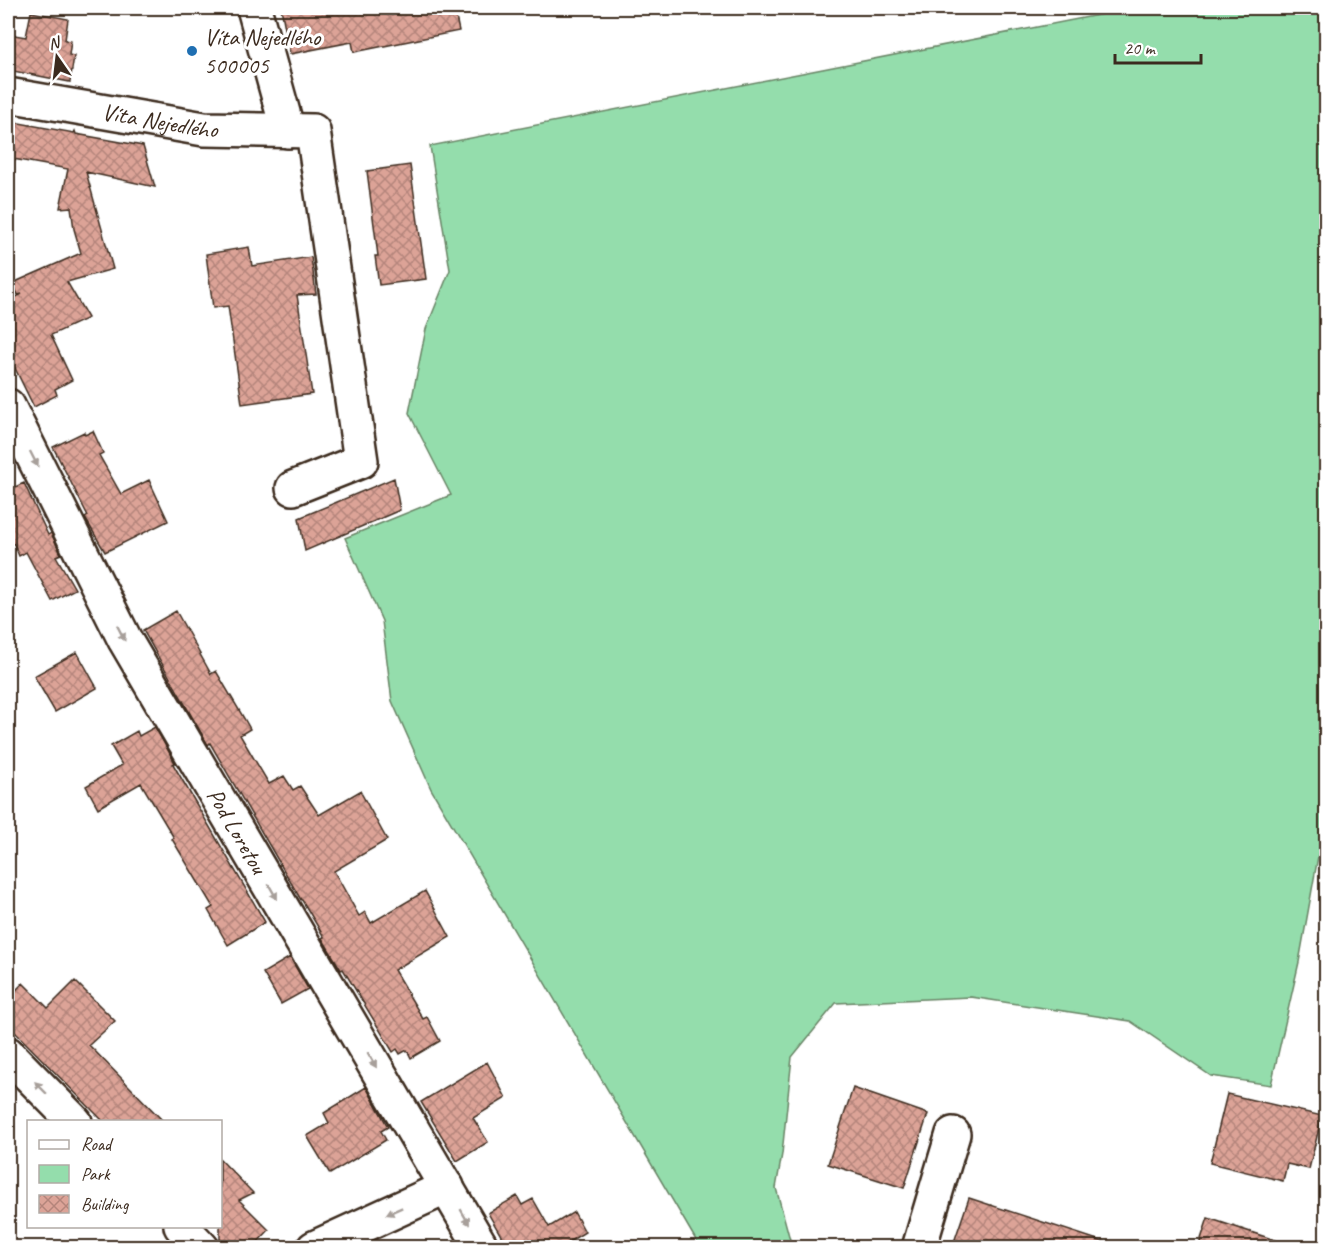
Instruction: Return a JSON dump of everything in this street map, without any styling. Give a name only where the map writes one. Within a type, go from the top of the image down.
[{"type":"street","points":[[254,8],[301,131],[361,461],[294,488]]},
{"type":"street","name":"Víta Nejedlého","points":[[8,95],[204,129],[301,131]]},
{"type":"street","name":"Pod Loretou","points":[[8,406],[125,640],[482,1248]]},
{"type":"street","points":[[8,1054],[73,1120]]},
{"type":"street","points":[[919,1248],[953,1134]]},
{"type":"street","points":[[314,1248],[447,1187]]},
{"type":"street","points":[[182,1228],[202,1248]]},
{"type":"green space","points":[[1134,8],[1326,8],[1326,812],[1299,962],[1271,1085],[1211,1076],[1130,1021],[971,997],[836,1003],[792,1057],[782,1154],[776,1188],[792,1247],[700,1247],[431,789],[392,701],[382,621],[345,538],[451,495],[409,413],[426,329],[450,270],[430,146]]},
{"type":"building","points":[[281,8],[454,8],[459,31],[354,52],[352,42],[290,54]]},
{"type":"building","points":[[31,12],[68,19],[65,40],[71,41],[69,55],[74,56],[70,82],[8,70],[8,34],[26,37]]},
{"type":"building","points":[[8,121],[74,133],[75,131],[76,134],[143,146],[155,187],[86,172],[113,269],[67,282],[88,318],[51,335],[72,380],[55,389],[57,395],[34,407],[8,354],[8,301],[22,294],[18,295],[13,283],[81,253],[71,207],[60,208],[68,169],[8,158]]},
{"type":"building","points":[[410,165],[426,279],[379,285],[375,256],[378,256],[367,171]]},
{"type":"building","points":[[249,247],[252,266],[311,257],[316,294],[297,295],[312,394],[242,404],[228,306],[213,308],[206,254]]},
{"type":"building","points":[[93,431],[103,453],[99,455],[121,494],[149,480],[168,521],[105,552],[85,518],[88,516],[53,447],[84,432],[85,435]]},
{"type":"building","points":[[394,478],[400,510],[305,551],[299,518]]},
{"type":"building","points":[[24,483],[48,535],[51,533],[61,554],[56,556],[75,589],[52,601],[26,552],[19,556],[14,544],[8,543],[8,490]]},
{"type":"building","points":[[176,611],[211,674],[216,671],[250,729],[240,735],[269,784],[284,776],[293,790],[300,786],[319,815],[360,791],[387,840],[334,871],[359,916],[365,912],[371,923],[425,891],[450,937],[394,970],[423,1019],[427,1017],[440,1041],[411,1058],[407,1050],[400,1054],[397,1049],[393,1052],[343,969],[341,970],[322,938],[324,937],[210,743],[208,745],[143,630]]},
{"type":"building","points":[[77,652],[97,688],[55,712],[34,676]]},
{"type":"building","points":[[155,727],[175,763],[173,764],[265,922],[228,945],[208,910],[213,907],[141,783],[98,808],[86,786],[122,765],[111,746],[137,731],[139,736]]},
{"type":"building","points":[[290,957],[308,989],[281,1004],[263,973]]},
{"type":"building","points":[[75,981],[115,1021],[89,1045],[162,1120],[102,1120],[8,1025],[8,998],[23,983],[48,1008]]},
{"type":"building","points":[[487,1062],[506,1098],[473,1118],[488,1142],[457,1161],[421,1102]]},
{"type":"building","points":[[366,1087],[388,1127],[381,1131],[386,1140],[330,1174],[307,1136],[329,1123],[324,1113]]},
{"type":"building","points":[[853,1088],[928,1114],[904,1188],[828,1164]]},
{"type":"building","points":[[1227,1094],[1322,1116],[1309,1169],[1287,1164],[1283,1181],[1210,1163]]},
{"type":"building","points":[[222,1161],[253,1193],[239,1200],[269,1230],[252,1248],[229,1248],[220,1239]]},
{"type":"building","points":[[517,1196],[522,1205],[533,1199],[549,1227],[574,1212],[585,1232],[559,1248],[508,1248],[488,1213]]},
{"type":"building","points":[[969,1198],[1107,1243],[1106,1248],[952,1248]]},
{"type":"building","points":[[1208,1218],[1284,1243],[1284,1248],[1198,1248]]},
{"type":"place","name":"Víta Nejedlého 500005","points":[[192,51]]}]
